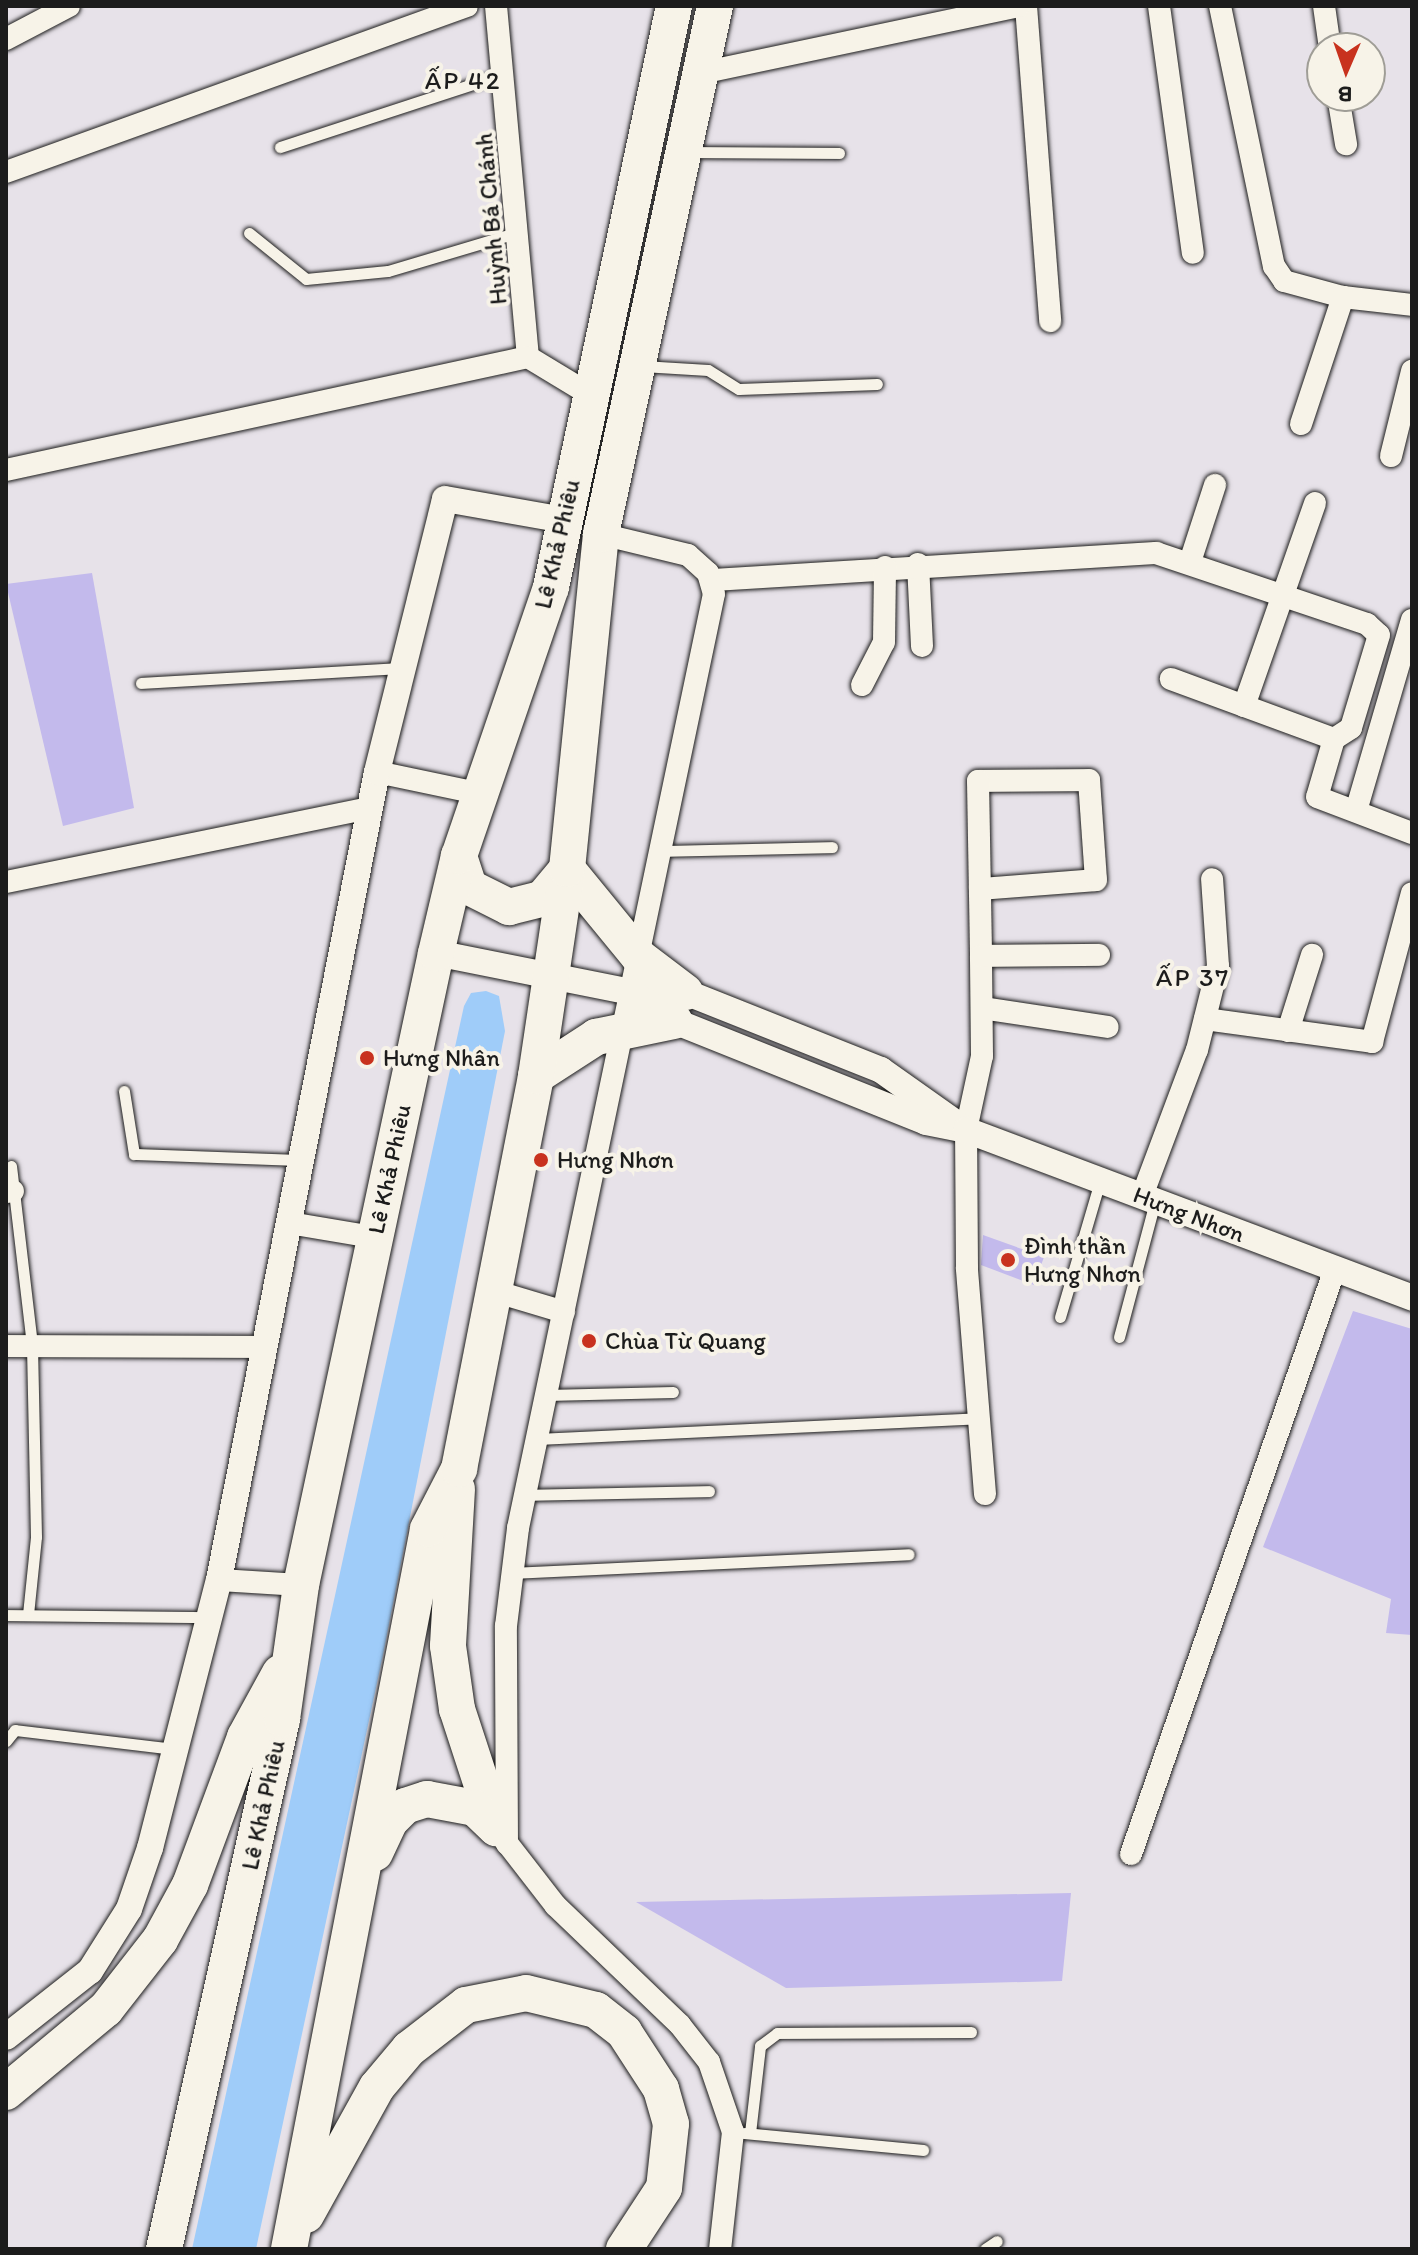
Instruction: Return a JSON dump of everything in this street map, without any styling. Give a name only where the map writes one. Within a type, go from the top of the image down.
[{"type":"highway","name":"Lê Khả Phiêu","points":[[164,2249],[282,1719],[301,1585],[436,953],[459,856],[551,587],[589,394],[674,6]]},
{"type":"highway","name":"Lê Khả Phiêu","points":[[290,2245],[428,1529],[459,1469],[536,1076],[567,869],[601,534],[715,6]]},
{"type":"highway","points":[[459,856],[469,887],[487,902],[509,907],[542,899],[567,869],[679,1006],[578,1046],[536,1076]]},
{"type":"highway","points":[[459,1469],[448,1646],[457,1709],[501,1836]]},
{"type":"highway","points":[[6,2092],[106,2009],[160,1940],[190,1885],[245,1737],[290,1655]]},
{"type":"highway","points":[[355,1911],[380,1837],[405,1806],[451,1801],[475,1808],[501,1836]]},
{"type":"highway","points":[[290,2245],[377,2087],[409,2049],[466,2005],[526,1993],[596,2010],[631,2041],[661,2089],[671,2124],[664,2188],[644,2228],[624,2249]]},
{"type":"street","points":[[6,39],[69,6]]},
{"type":"street","points":[[6,172],[467,6]]},
{"type":"street","name":"Huỳnh Bá Chánh","points":[[496,6],[520,232],[528,357]]},
{"type":"street","points":[[701,73],[1019,6]]},
{"type":"street","points":[[1026,6],[1050,321]]},
{"type":"street","points":[[1159,6],[1193,253]]},
{"type":"street","points":[[1220,6],[1274,266],[1284,281],[1343,297],[1412,305]]},
{"type":"street","points":[[1324,6],[1328,32]]},
{"type":"street","points":[[1341,112],[1346,144]]},
{"type":"street","points":[[1301,424],[1343,297]]},
{"type":"street","points":[[6,470],[528,357],[589,394]]},
{"type":"street","points":[[1391,456],[1412,371]]},
{"type":"street","points":[[1190,562],[1215,485]]},
{"type":"street","points":[[6,2037],[90,1971],[129,1909],[175,1749],[219,1580],[377,772],[400,668],[445,499],[564,520]]},
{"type":"street","points":[[1244,706],[1315,503]]},
{"type":"street","points":[[601,534],[688,555],[712,580],[714,601],[511,1573],[501,1836],[555,1905],[680,2025],[709,2062],[742,2132],[720,2249]]},
{"type":"street","points":[[712,580],[918,564],[1156,553],[1367,624],[1379,635],[1351,728],[1334,739],[1317,797],[1412,833]]},
{"type":"street","points":[[918,564],[922,646]]},
{"type":"street","points":[[862,685],[884,642],[885,567]]},
{"type":"street","points":[[1356,811],[1412,620]]},
{"type":"street","points":[[1171,679],[1334,739]]},
{"type":"street","points":[[377,772],[481,794]]},
{"type":"street","points":[[980,889],[1096,880],[1089,780],[978,781],[982,1056],[966,1130],[967,1268],[985,1494]]},
{"type":"street","points":[[6,882],[370,808]]},
{"type":"street","points":[[1149,1199],[1205,1019],[1218,966],[1212,879]]},
{"type":"street","points":[[1205,1019],[1372,1042],[1412,893]]},
{"type":"street","name":"Hưng Nhơn","points":[[436,953],[551,974],[679,1006],[926,1122],[966,1130],[1412,1298]]},
{"type":"street","points":[[981,956],[1099,955]]},
{"type":"street","points":[[1288,1031],[1312,955]]},
{"type":"street","points":[[982,1008],[1108,1027]]},
{"type":"street","points":[[289,1223],[373,1237]]},
{"type":"street","points":[[1131,1854],[1335,1269]]},
{"type":"street","points":[[494,1291],[564,1312]]},
{"type":"street","points":[[6,1346],[264,1347]]},
{"type":"street","points":[[219,1580],[301,1585]]},
{"type":"lane","points":[[280,147],[505,74]]},
{"type":"lane","points":[[684,152],[839,153]]},
{"type":"lane","points":[[249,233],[306,279],[388,271],[520,232]]},
{"type":"lane","points":[[637,366],[708,370],[739,389],[877,384]]},
{"type":"lane","points":[[141,683],[400,668]]},
{"type":"lane","points":[[661,851],[832,847]]},
{"type":"lane","points":[[124,1091],[134,1154],[301,1160]]},
{"type":"lane","points":[[11,1166],[10,1192],[32,1346],[36,1537],[28,1615]]},
{"type":"lane","points":[[1060,1317],[1100,1180]]},
{"type":"lane","points":[[1119,1337],[1149,1199]]},
{"type":"lane","points":[[546,1395],[673,1392]]},
{"type":"lane","points":[[537,1439],[979,1418]]},
{"type":"lane","points":[[525,1495],[709,1491]]},
{"type":"lane","points":[[511,1573],[909,1554]]},
{"type":"lane","points":[[6,1615],[210,1617]]},
{"type":"lane","points":[[6,1741],[15,1730],[175,1749]]},
{"type":"lane","points":[[923,2150],[742,2132],[760,2046],[777,2033],[971,2032]]},
{"type":"lane","points":[[985,2249],[997,2241]]},
{"type":"water","points":[[486,991],[499,996],[505,1031],[383,1655],[256,2249],[192,2249],[464,1006],[471,993]]},
{"type":"building","points":[[92,573],[134,808],[63,826],[6,584]]},
{"type":"building","name":"Đình thần Hưng Nhơn","points":[[983,1235],[1044,1257],[1034,1285],[981,1265]]},
{"type":"building","points":[[1353,1311],[1412,1329],[1412,1635],[1386,1633],[1391,1599],[1263,1547]]},
{"type":"building","points":[[1071,1893],[1062,1981],[786,1988],[636,1902]]},
{"type":"place","name":"Hưng Nhân","points":[[367,1058]]},
{"type":"place","name":"Hưng Nhơn","points":[[541,1160]]},
{"type":"place","name":"Đình thần Hưng Nhơn","points":[[1008,1260]]},
{"type":"place","name":"Chùa Từ Quang","points":[[589,1341]]},
{"type":"district","name":"ẤP 42","points":[[463,81]]},
{"type":"district","name":"ẤP 37","points":[[1193,978]]}]
